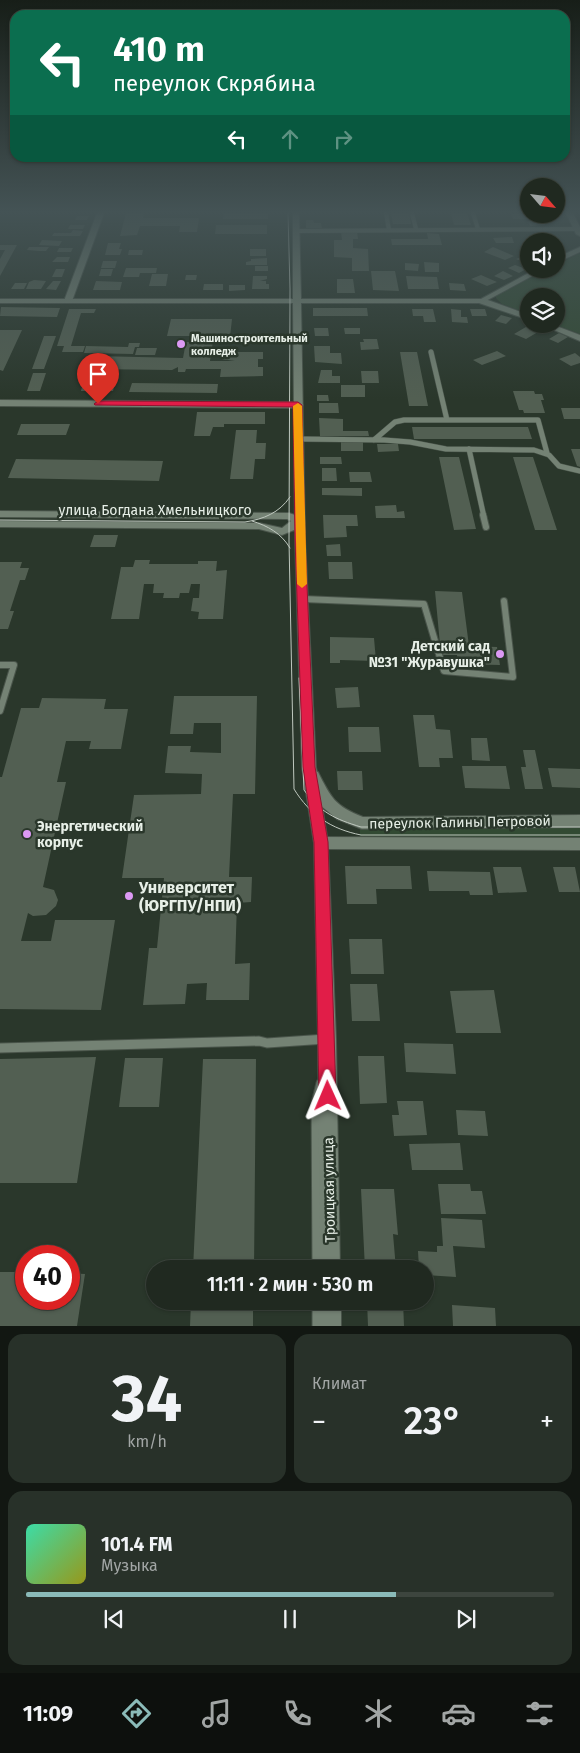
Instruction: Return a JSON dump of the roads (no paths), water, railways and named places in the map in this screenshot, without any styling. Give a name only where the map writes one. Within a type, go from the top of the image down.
[{"type":"street","points":[[68,301],[78,275]]},
{"type":"street","name":"Троицкая улица","points":[[298,275],[299,439],[297,521],[309,767],[321,842],[327,1038],[330,1260]]},
{"type":"street","points":[[482,301],[524,278]]},
{"type":"street","points":[[0,301],[482,301],[520,315]]},
{"type":"street","points":[[565,332],[580,338]]},
{"type":"street","points":[[0,403],[298,405]]},
{"type":"street","name":"улица Богдана Хмельницкого","points":[[0,514],[297,521],[295,526],[289,530],[280,532],[259,526],[0,524]]},
{"type":"street","name":"переулок Галины Петровой","points":[[309,767],[324,801],[342,815],[362,823],[580,821]]},
{"type":"street","name":"переулок Галины Петровой","points":[[321,842],[580,844]]},
{"type":"street","points":[[330,1310],[331,1326]]},
{"type":"lane","points":[[431,352],[447,420]]},
{"type":"lane","points":[[374,440],[395,422],[404,420],[538,420],[547,453]]},
{"type":"lane","points":[[299,439],[410,442],[446,449],[534,450],[552,456],[559,466],[580,471]]},
{"type":"lane","points":[[469,449],[486,527]]},
{"type":"lane","points":[[302,599],[424,604],[444,671],[512,677],[504,601]]},
{"type":"lane","points":[[0,665],[14,665],[0,711]]},
{"type":"lane","points":[[0,1048],[259,1040],[267,1043],[327,1038]]},
{"type":"lane","points":[[317,1260],[316,1103],[327,1058]]},
{"type":"lane","points":[[317,1310],[317,1326]]},
{"type":"tram line","points":[[289,498],[290,275]]},
{"type":"tram line","points":[[0,520],[245,522],[258,519],[276,511],[289,498]]},
{"type":"tram line","points":[[289,498],[289,547]]},
{"type":"tram line","points":[[252,521],[274,531],[283,538],[289,547]]},
{"type":"tram line","points":[[289,547],[294,789],[314,813],[331,825],[361,835],[580,835]]},
{"type":"tram line","points":[[299,678],[304,790],[316,804],[336,818],[361,827],[580,827]]},
{"type":"place","name":"Машиностроительный колледж","points":[[181,344]]},
{"type":"place","name":"Детский сад №31 \"Журавушка\"","points":[[500,654]]},
{"type":"place","name":"Энергетический корпус","points":[[27,834]]},
{"type":"place","name":"Университет (ЮРГПУ/НПИ)","points":[[129,896]]}]
